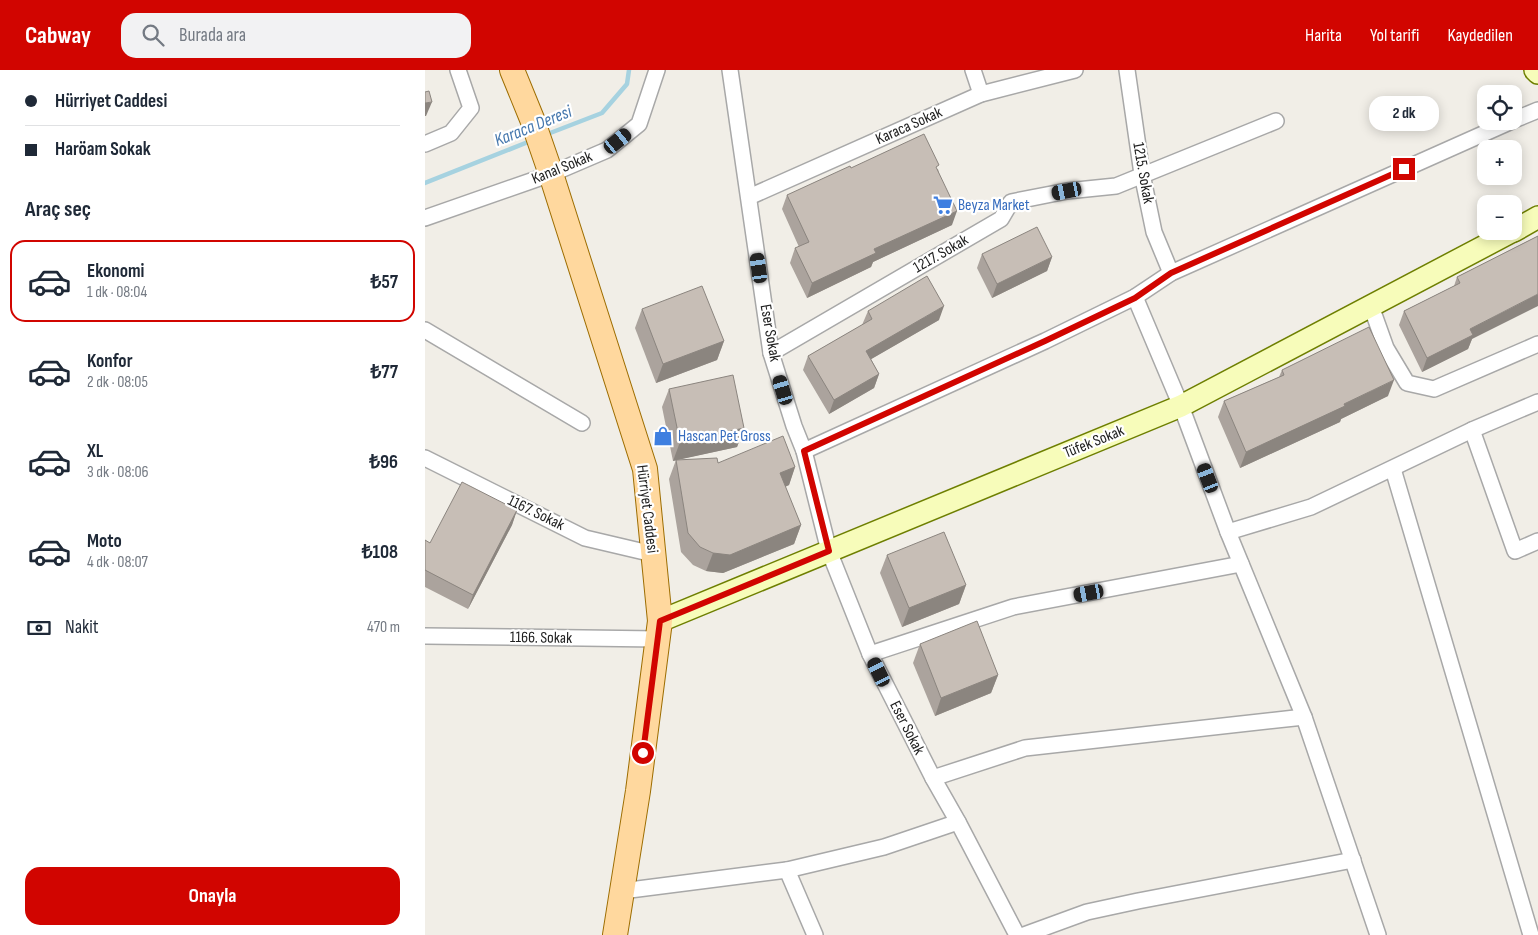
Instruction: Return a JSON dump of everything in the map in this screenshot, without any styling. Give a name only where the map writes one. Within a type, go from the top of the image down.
[{"type":"main road","name":"Hürriyet Caddesi","points":[[512,70],[532,119],[548,166],[645,469],[659,630],[638,791],[615,935]]},
{"type":"street","points":[[425,144],[451,133],[471,108],[458,70]]},
{"type":"street","name":"Kanal Sokak","points":[[425,218],[548,166],[607,150],[639,124],[657,70]]},
{"type":"street","name":"Eser Sokak","points":[[730,70],[771,353],[804,451],[829,551],[870,654],[933,778],[1017,935]]},
{"type":"street","points":[[973,70],[981,94]]},
{"type":"street","name":"Karaca Sokak","points":[[749,197],[981,94],[1075,70]]},
{"type":"street","name":"1215. Sokak","points":[[1127,70],[1142,174],[1154,232],[1171,273]]},
{"type":"street","points":[[1535,70],[1538,73]]},
{"type":"street","points":[[1522,117],[1538,110]]},
{"type":"street","points":[[1142,174],[1276,121]]},
{"type":"street","points":[[804,451],[1135,298],[1171,273],[1493,130]]},
{"type":"street","name":"1217. Sokak","points":[[771,353],[1001,219],[1011,202],[1067,191],[1116,186],[1142,174]]},
{"type":"street","name":"Tüfek Sokak","points":[[1522,226],[1538,217]]},
{"type":"street","name":"Tüfek Sokak","points":[[659,630],[829,551],[1181,406],[1496,240]]},
{"type":"street","points":[[1135,298],[1181,406],[1228,532],[1305,717],[1378,935]]},
{"type":"street","points":[[1371,306],[1386,348],[1407,383],[1434,389],[1538,344]]},
{"type":"street","points":[[425,330],[582,423]]},
{"type":"street","points":[[1228,532],[1311,507],[1472,430],[1538,402]]},
{"type":"street","points":[[1472,430],[1515,551],[1538,541]]},
{"type":"street","name":"1167. Sokak","points":[[425,458],[585,538],[653,554]]},
{"type":"street","points":[[1393,469],[1531,935]]},
{"type":"street","points":[[870,654],[1013,607],[1241,564]]},
{"type":"street","name":"1166. Sokak","points":[[425,636],[659,630]]},
{"type":"street","points":[[933,778],[1025,748],[1305,717]]},
{"type":"street","points":[[622,891],[787,870],[884,848],[958,822]]},
{"type":"street","points":[[1024,935],[1087,912],[1353,860]]},
{"type":"street","points":[[787,870],[815,935]]},
{"type":"building","points":[[429,91],[432,102],[425,103],[425,92]]},
{"type":"building","points":[[924,134],[939,165],[936,167],[957,211],[874,249],[876,253],[812,283],[795,248],[809,242],[787,195]]},
{"type":"building","points":[[1037,227],[1052,257],[997,284],[982,254]]},
{"type":"building","points":[[1538,236],[1538,294],[1470,329],[1473,335],[1427,358],[1404,311],[1460,283],[1457,277]]},
{"type":"building","points":[[927,276],[944,306],[866,351],[879,374],[834,400],[808,356],[872,319],[868,311]]},
{"type":"building","points":[[702,286],[724,341],[663,364],[642,309]]},
{"type":"building","points":[[1369,327],[1394,380],[1344,404],[1345,406],[1246,452],[1224,401],[1284,375],[1282,370]]},
{"type":"building","points":[[733,375],[744,428],[680,442],[669,389]]},
{"type":"building","points":[[783,436],[795,467],[780,473],[801,525],[730,555],[713,553],[700,547],[688,533],[676,460],[717,458],[718,463]]},
{"type":"building","points":[[462,482],[517,510],[473,595],[425,570],[425,540],[430,543]]},
{"type":"building","points":[[944,532],[966,585],[909,608],[887,555]]},
{"type":"building","points":[[977,621],[998,675],[941,698],[920,644]]},
{"type":"waterway","name":"Karaca Deresi","points":[[545,135],[602,113],[627,84],[629,70]]},
{"type":"waterway","name":"Karaca Deresi","points":[[425,183],[533,140]]},
{"type":"place","name":"Beyza Market","points":[[943,205]]},
{"type":"place","name":"Hascan Pet Gross","points":[[663,436]]},
{"type":"route","points":[[643,753],[660,621],[829,551],[804,451],[1135,298],[1171,273],[1404,169]]}]
